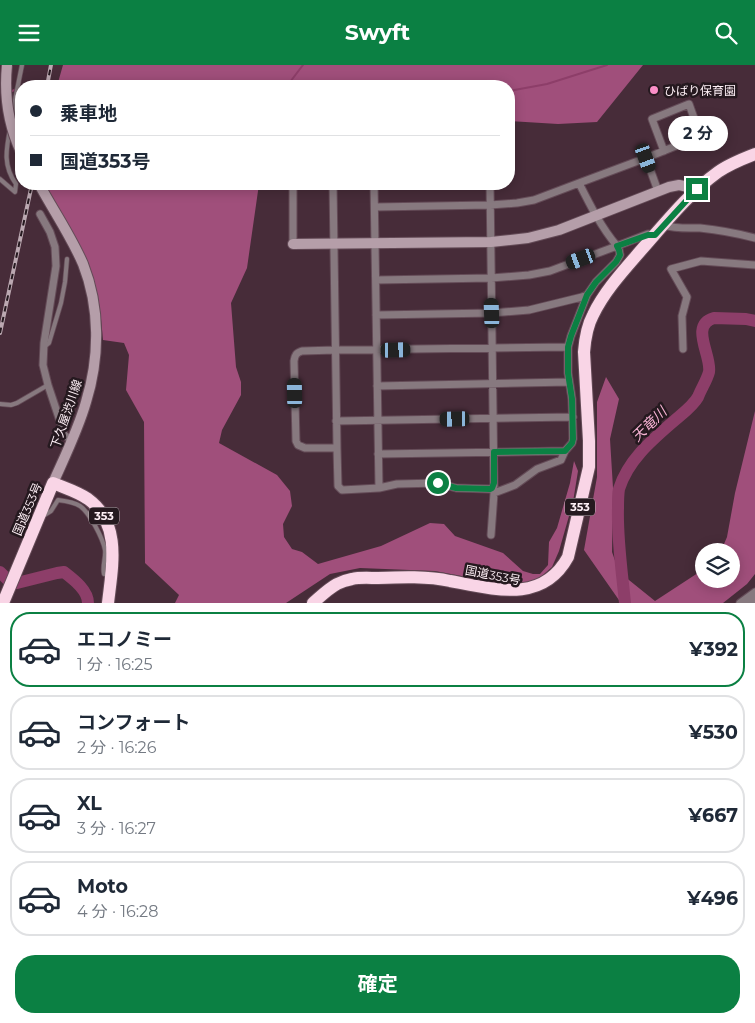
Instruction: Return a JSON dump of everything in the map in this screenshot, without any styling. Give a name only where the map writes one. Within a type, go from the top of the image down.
[{"type":"highway","name":"国道353号","points":[[313,603],[337,584],[352,579],[398,577],[449,580],[517,596],[533,594],[548,587],[564,567],[568,557],[589,467],[584,366],[585,346],[592,317],[601,300],[613,284],[697,189],[719,171],[755,154]]},
{"type":"highway","name":"国道353号","points":[[5,596],[53,483],[88,499],[96,505],[106,518],[114,551],[108,603]]},
{"type":"street","points":[[7,65],[7,105],[15,138]]},
{"type":"street","points":[[375,207],[490,205],[534,200],[646,158],[664,151],[698,137],[699,132],[689,104],[652,119],[664,151]]},
{"type":"street","points":[[646,158],[658,191]]},
{"type":"street","points":[[491,535],[494,493],[515,485],[537,469],[561,460],[565,451],[572,443],[572,392],[568,373],[568,347],[587,295],[620,255],[617,246],[595,216],[579,183]]},
{"type":"street","points":[[293,190],[293,244],[376,244],[491,242],[528,239],[559,230],[669,187],[679,185],[697,189]]},
{"type":"street","name":"下久屋渋川線","points":[[43,190],[58,215],[87,276],[96,330],[94,365],[86,402],[53,483]]},
{"type":"street","points":[[333,190],[336,421],[338,486],[342,490],[379,488],[397,484],[438,483],[456,488],[492,488],[494,483],[494,452],[490,190]]},
{"type":"street","points":[[374,190],[379,488]]},
{"type":"street","points":[[40,214],[50,232],[56,266],[43,365],[64,435],[72,440]]},
{"type":"street","points":[[376,280],[491,278],[529,275],[550,271],[669,227],[728,231],[755,238]]},
{"type":"street","points":[[683,349],[682,316],[687,297],[670,269],[701,261],[755,265]]},
{"type":"street","points":[[376,315],[492,313],[529,310],[587,295]]},
{"type":"street","points":[[337,449],[305,448],[298,445],[296,441],[294,361],[297,352],[568,347]]},
{"type":"street","points":[[377,386],[569,382]]},
{"type":"street","points":[[336,421],[573,417]]},
{"type":"street","points":[[378,454],[565,451]]},
{"type":"street","points":[[740,603],[755,592]]},
{"type":"street","points":[[750,603],[755,599]]},
{"type":"lane","points":[[19,80],[22,65]]},
{"type":"lane","points":[[15,103],[6,151],[7,166],[15,184]]},
{"type":"lane","points":[[0,179],[15,192],[15,190]]},
{"type":"lane","points":[[44,347],[49,343],[61,303],[67,259]]},
{"type":"lane","points":[[0,403],[11,405],[17,403],[48,385]]},
{"type":"lane","points":[[39,518],[50,511],[58,500],[68,501],[80,506],[101,537],[105,552],[102,569],[104,573],[111,576]]},
{"type":"shaded area","points":[[63,65],[643,65],[597,122],[558,124],[515,121],[515,80],[59,80]]},
{"type":"shaded area","points":[[48,190],[258,190],[247,268],[231,303],[236,367],[241,382],[241,395],[222,430],[219,443],[277,475],[290,491],[292,506],[283,524],[284,537],[292,549],[302,552],[318,564],[381,546],[430,523],[444,524],[455,536],[503,553],[523,571],[540,574],[548,565],[549,542],[557,528],[570,483],[574,461],[578,471],[573,502],[559,551],[552,567],[536,581],[518,585],[435,571],[360,568],[330,574],[286,603],[175,603],[179,595],[145,563],[144,422],[126,390],[129,355],[124,343],[103,340],[98,295],[90,270]]},
{"type":"shaded area","points":[[606,377],[619,399],[610,439],[613,488],[612,552],[619,572],[655,601],[695,575],[695,588],[740,588],[740,543],[724,543],[755,411],[755,574],[747,584],[723,603],[621,603],[584,550],[597,477],[597,402]]},
{"type":"waterway","points":[[292,80],[303,65]]},
{"type":"waterway","points":[[515,90],[547,84],[607,65]]},
{"type":"waterway","points":[[10,92],[15,90]]},
{"type":"waterway","name":"天竜川","points":[[625,603],[618,520],[619,489],[623,479],[642,451],[690,407],[698,397],[709,372],[702,334],[703,327],[707,322],[714,318],[755,321]]},
{"type":"waterway","name":"天竜川","points":[[0,572],[8,580],[17,583],[64,572],[83,589],[88,603]]},
{"type":"railway","points":[[48,80],[51,65]]},
{"type":"railway","points":[[0,333],[31,190]]},
{"type":"place","name":"ひばり保育園","points":[[654,90]]},
{"type":"route","points":[[438,483],[456,488],[490,489],[494,486],[494,452],[565,451],[573,439],[572,392],[568,373],[568,347],[587,295],[596,282],[616,262],[620,255],[617,246],[648,235],[655,235],[697,189]]}]
